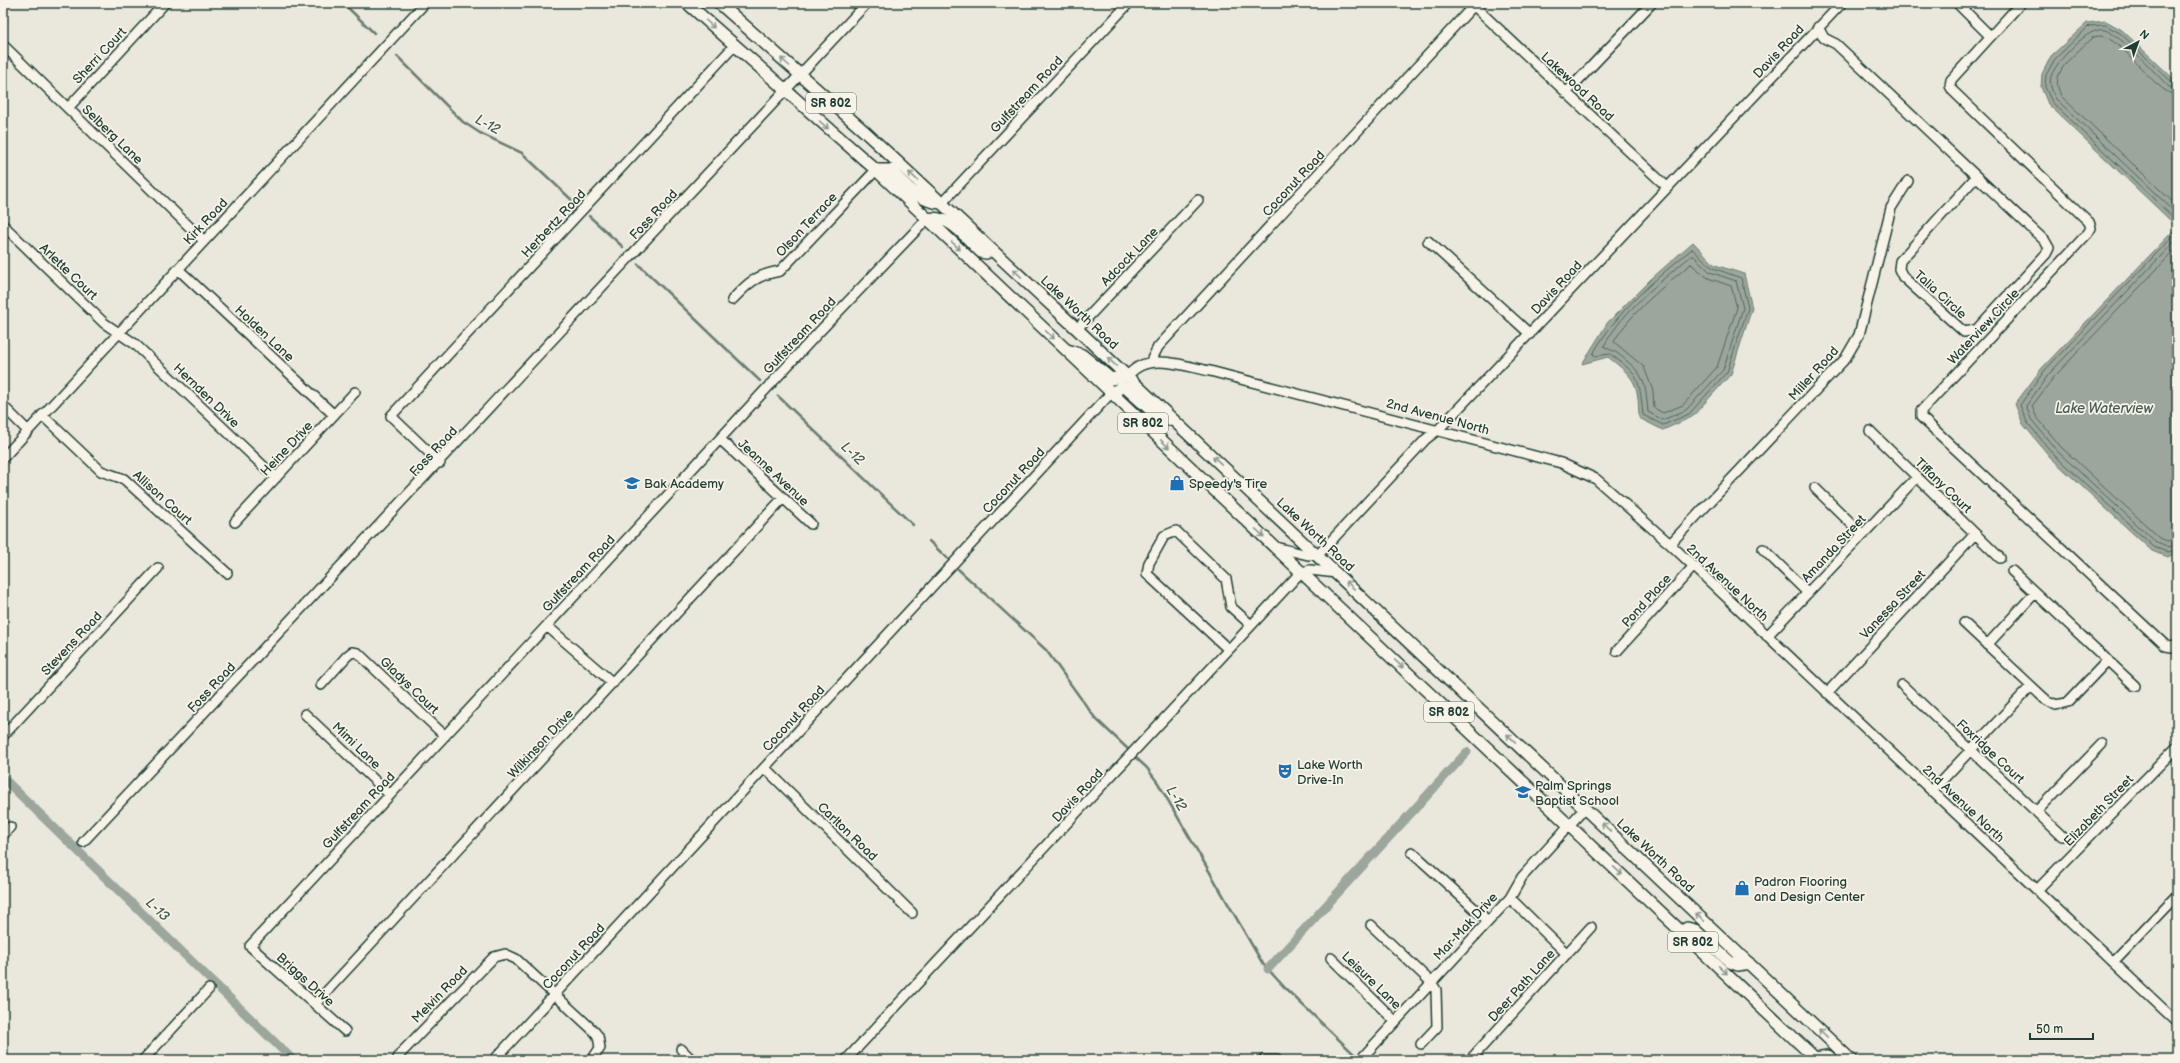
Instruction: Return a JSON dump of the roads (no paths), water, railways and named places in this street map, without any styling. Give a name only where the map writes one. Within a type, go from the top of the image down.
[{"type":"main road","name":"SR 802","points":[[687,3],[876,170],[1816,1059]]},
{"type":"main road","name":"Lake Worth Road","points":[[719,3],[799,76],[864,131],[1077,329],[1851,1060]]},
{"type":"main road","points":[[876,170],[890,170],[922,199],[930,202],[942,203]]},
{"type":"main road","points":[[927,219],[937,217],[947,220],[980,252],[992,250]]},
{"type":"main road","points":[[1065,349],[1082,355],[1111,379],[1127,376]]},
{"type":"main road","points":[[1111,393],[1122,387],[1127,389],[1154,414],[1178,424]]},
{"type":"main road","points":[[1682,932],[1687,928],[1695,930],[1730,962],[1738,965],[1749,963]]},
{"type":"main road","points":[[1816,1059],[1828,1056],[1832,1060]]},
{"type":"street","name":"Sherri Court","points":[[68,108],[165,3]]},
{"type":"street","name":"Kirk Road","points":[[3,458],[425,3]]},
{"type":"street","name":"Foss Road","points":[[83,842],[440,462],[784,90],[867,3]]},
{"type":"street","name":"Gulfstream Road","points":[[942,203],[1129,3]]},
{"type":"street","name":"Davis Road","points":[[1318,555],[1426,439],[1439,430],[1842,3]]},
{"type":"street","points":[[1957,3],[1990,36]]},
{"type":"street","name":"Waterview Circle","points":[[2021,3],[1951,80],[1950,86],[1953,91],[2090,222],[2090,228],[2088,233],[1920,411],[1921,417],[2166,646],[2172,647],[2177,645]]},
{"type":"street","points":[[2173,3],[2177,7]]},
{"type":"street","name":"Lakewood Road","points":[[1474,4],[1566,93],[1667,187]]},
{"type":"street","name":"Coconut Road","points":[[1150,363],[1157,348],[1474,4]]},
{"type":"street","points":[[1566,93],[1651,4]]},
{"type":"street","name":"Talia Circle","points":[[1818,27],[1824,38],[1836,44],[2045,241],[2049,248],[2046,254],[1976,330],[1970,333],[1964,332],[1903,277],[1899,269],[1900,261],[1976,177]]},
{"type":"street","name":"Selberg Lane","points":[[3,45],[204,241]]},
{"type":"street","name":"Herbertz Road","points":[[440,462],[391,416],[734,46]]},
{"type":"street","name":"Olson Terrace","points":[[732,300],[749,282],[765,274],[780,271],[876,170]]},
{"type":"street","name":"Miller Road","points":[[1670,544],[1845,359],[1859,335],[1891,208],[1908,181]]},
{"type":"street","name":"Adcock Lane","points":[[1077,329],[1198,200]]},
{"type":"street","name":"Gulfstream Road","points":[[250,946],[818,333],[927,219]]},
{"type":"street","name":"Arlette Court","points":[[3,225],[104,323],[119,333]]},
{"type":"street","points":[[1428,241],[1530,334]]},
{"type":"street","name":"Holden Lane","points":[[178,269],[334,416]]},
{"type":"street","name":"Hernden Drive","points":[[119,333],[135,344],[276,478]]},
{"type":"street","name":"2nd Avenue North","points":[[1150,363],[1164,362],[1210,371],[1439,430],[1561,463],[1580,470],[1596,480],[1670,544],[2177,1022]]},
{"type":"street","points":[[1127,376],[1141,365],[1150,363]]},
{"type":"street","name":"Heine Drive","points":[[235,522],[355,392]]},
{"type":"street","name":"Coconut Road","points":[[494,1060],[1111,393]]},
{"type":"street","points":[[3,406],[28,431]]},
{"type":"street","name":"Allison Court","points":[[42,416],[101,471],[124,479],[227,573]]},
{"type":"street","name":"Tiffany Court","points":[[1870,431],[2000,558]]},
{"type":"street","name":"Jeanne Avenue","points":[[720,439],[811,524]]},
{"type":"street","name":"Amanda Street","points":[[1767,636],[1917,478]]},
{"type":"street","points":[[1816,488],[1863,535]]},
{"type":"street","name":"Wilkinson Drive","points":[[315,1004],[783,498]]},
{"type":"street","points":[[1228,649],[1147,574],[1149,563],[1164,536],[1176,531],[1226,579],[1231,607],[1251,625]]},
{"type":"street","name":"Vanessa Street","points":[[1827,693],[1975,534]]},
{"type":"street","points":[[1275,547],[1308,555],[1318,555]]},
{"type":"street","points":[[1763,549],[1808,593]]},
{"type":"street","name":"Pond Place","points":[[1617,651],[1693,567]]},
{"type":"street","name":"Stevens Road","points":[[3,736],[158,568]]},
{"type":"street","points":[[1301,572],[1310,570],[1337,573]]},
{"type":"street","name":"Davis Road","points":[[846,1060],[1128,760],[1228,649],[1301,572]]},
{"type":"street","points":[[2012,572],[2135,686]]},
{"type":"street","points":[[1987,645],[2035,593]]},
{"type":"street","points":[[1964,623],[2051,704],[2062,705],[2068,702],[2108,660]]},
{"type":"street","points":[[547,626],[613,683]]},
{"type":"street","name":"Gladys Court","points":[[321,685],[347,656],[352,652],[358,652],[444,736]]},
{"type":"street","name":"Foxridge Court","points":[[1902,685],[2062,836]]},
{"type":"street","points":[[1932,791],[2031,686]]},
{"type":"street","name":"Mimi Lane","points":[[305,714],[390,795]]},
{"type":"street","points":[[2037,811],[2102,744]]},
{"type":"street","name":"Elizabeth Street","points":[[2037,890],[2177,747]]},
{"type":"street","name":"Carlton Road","points":[[765,768],[848,847],[912,913]]},
{"type":"street","name":"Mar-Mak Drive","points":[[1360,1060],[1487,920],[1510,898],[1522,877],[1585,808]]},
{"type":"street","points":[[3,834],[10,827]]},
{"type":"street","points":[[1412,852],[1487,920]]},
{"type":"street","points":[[2113,962],[2177,895]]},
{"type":"street","points":[[1510,898],[1567,954]]},
{"type":"street","points":[[1370,925],[1431,982],[1436,990],[1436,1027],[1421,1044]]},
{"type":"street","name":"Deer Path Lane","points":[[1470,1060],[1591,927]]},
{"type":"street","name":"Briggs Drive","points":[[250,946],[345,1031]]},
{"type":"street","name":"Melvin Road","points":[[397,1060],[401,1053],[494,957],[505,954],[516,959],[554,994]]},
{"type":"street","name":"Leisure Lane","points":[[1331,958],[1396,1021]]},
{"type":"street","points":[[143,1060],[209,989]]},
{"type":"street","points":[[554,994],[594,1031],[600,1042],[598,1054],[592,1060]]},
{"type":"street","points":[[681,1050],[692,1060]]},
{"type":"street","points":[[1263,1060],[1277,1060]]},
{"type":"water","name":"Lake Waterview","points":[[2106,21],[2122,30],[2177,82],[2177,553],[2167,557],[2152,551],[2050,457],[2023,424],[2015,404],[2042,368],[2175,229],[2173,223],[2048,104],[2041,87],[2042,74],[2051,56],[2087,23]]},
{"type":"water","points":[[1693,242],[1715,265],[1744,274],[1752,308],[1731,374],[1692,417],[1663,430],[1639,418],[1638,396],[1634,382],[1630,376],[1617,364],[1608,357],[1582,364],[1608,322],[1651,279]]},
{"type":"waterway","name":"L-12","points":[[343,3],[374,33]]},
{"type":"waterway","name":"L-12","points":[[397,56],[463,122],[480,133],[522,153],[575,203]]},
{"type":"waterway","name":"L-12","points":[[589,216],[623,247]]},
{"type":"waterway","name":"L-12","points":[[638,264],[760,381]]},
{"type":"waterway","name":"L-12","points":[[778,396],[913,525]]},
{"type":"waterway","name":"L-12","points":[[929,541],[948,559]]},
{"type":"waterway","name":"L-12","points":[[958,569],[1046,650],[1095,718],[1130,751]]},
{"type":"waterway","points":[[1268,969],[1467,752]]},
{"type":"waterway","name":"L-12","points":[[1133,755],[1147,768],[1158,783],[1263,964],[1286,989],[1355,1055]]},
{"type":"waterway","name":"L-13","points":[[3,778],[293,1060]]},
{"type":"place","name":"Bak Academy","points":[[632,483]]},
{"type":"place","name":"Speedy's Tire","points":[[1177,483]]},
{"type":"place","name":"Lake Worth Drive-In","points":[[1285,771]]},
{"type":"place","name":"Palm Springs Baptist School","points":[[1523,792]]},
{"type":"place","name":"Padron Flooring and Design Center","points":[[1742,888]]}]
